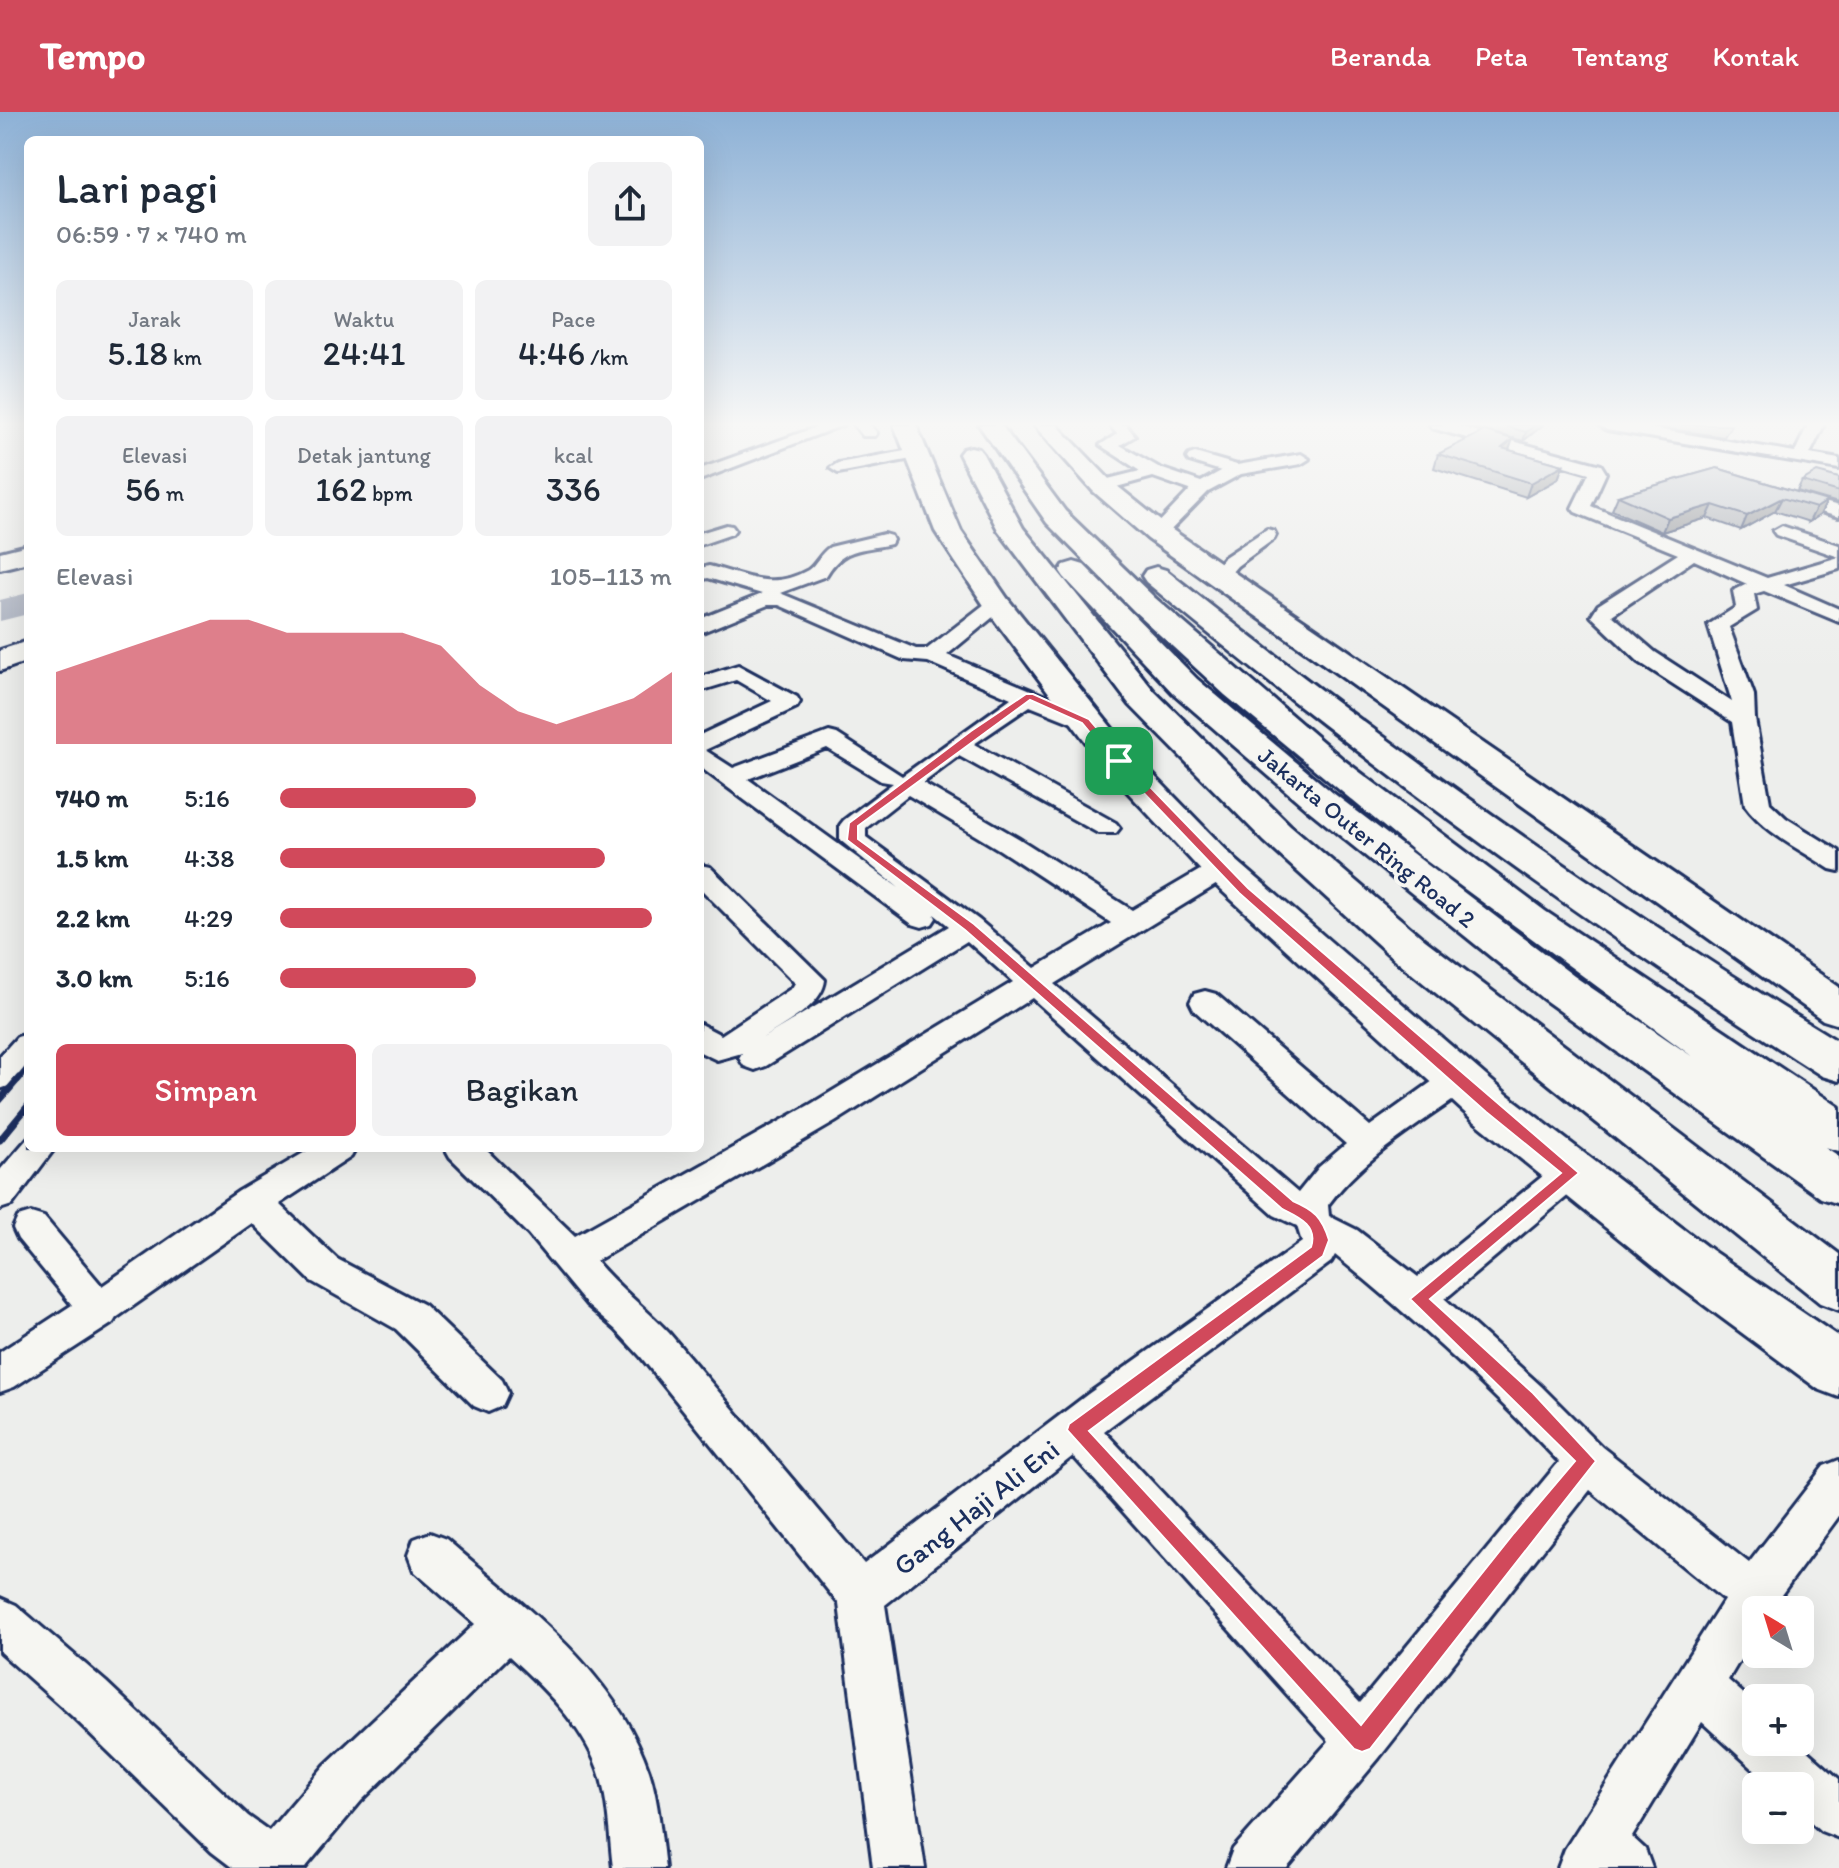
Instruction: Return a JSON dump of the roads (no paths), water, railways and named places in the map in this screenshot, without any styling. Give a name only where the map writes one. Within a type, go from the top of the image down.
[{"type":"main road","points":[[933,507],[997,604],[1085,721],[1222,869],[1458,1080],[1571,1173],[1692,1266],[1839,1370]]},
{"type":"main road","points":[[998,507],[1011,530],[1142,698],[1277,833],[1410,950],[1839,1286]]},
{"type":"main road","name":"Jakarta Outer Ring Road 2","points":[[1024,507],[1045,540],[1185,686],[1320,801],[1558,987],[1839,1183]]},
{"type":"main road","name":"Jakarta Outer Ring Road 2","points":[[1049,507],[1076,537],[1229,682],[1355,787],[1600,969],[1839,1132]]},
{"type":"main road","points":[[1066,507],[1237,644],[1411,775],[1660,952],[1839,1064]]},
{"type":"main road","points":[[1127,507],[1218,576],[1839,1009]]},
{"type":"main road","points":[[0,561],[24,554]]},
{"type":"main road","points":[[0,649],[24,640]]},
{"type":"main road","points":[[0,661],[24,652]]},
{"type":"street","points":[[1158,533],[1183,507]]},
{"type":"street","points":[[1582,507],[1598,518],[1693,553],[1839,616]]},
{"type":"street","points":[[704,538],[726,530]]},
{"type":"street","points":[[1782,531],[1839,551]]},
{"type":"street","points":[[1218,576],[1230,562],[1267,535]]},
{"type":"street","points":[[704,573],[770,590],[819,572],[821,563],[832,553],[884,540]]},
{"type":"street","points":[[1693,553],[1605,609],[1601,616],[1647,657],[1743,719]]},
{"type":"street","points":[[1839,563],[1743,591],[1747,610],[1718,625],[1743,695],[1743,719],[1758,805],[1777,823],[1839,863]]},
{"type":"street","points":[[704,625],[765,599],[782,599],[912,655],[932,656],[1085,721]]},
{"type":"street","points":[[932,656],[997,604]]},
{"type":"street","points":[[704,683],[738,672],[789,702],[704,742]]},
{"type":"street","points":[[1029,696],[959,746],[899,780],[853,825],[853,840],[969,927],[1287,1205],[1344,1241],[1418,1299],[1527,1399],[1587,1461],[1753,1595]]},
{"type":"street","points":[[730,778],[829,739],[1009,844],[1130,922]]},
{"type":"street","points":[[959,746],[1107,828]]},
{"type":"street","points":[[704,759],[922,918]]},
{"type":"street","points":[[571,1257],[823,1113],[1130,922],[1222,869]]},
{"type":"street","points":[[704,877],[810,980],[809,988],[803,995],[729,1046],[717,1049],[704,1038]]},
{"type":"street","points":[[755,1058],[969,927]]},
{"type":"street","points":[[1205,1002],[1370,1145]]},
{"type":"street","points":[[0,1077],[24,1050]]},
{"type":"street","name":"Gang Haji Ali Eni","points":[[861,1595],[1076,1430],[1318,1251],[1321,1240],[1310,1203],[1317,1192],[1370,1145],[1458,1080]]},
{"type":"street","points":[[0,1195],[35,1152]]},
{"type":"street","points":[[0,1374],[100,1311],[252,1201],[332,1152]]},
{"type":"street","points":[[466,1152],[541,1223],[600,1293],[630,1318],[655,1345],[861,1595],[899,1868]]},
{"type":"street","points":[[1418,1299],[1571,1173]]},
{"type":"street","points":[[252,1201],[324,1270],[410,1317],[464,1373],[488,1393]]},
{"type":"street","points":[[31,1228],[100,1311]]},
{"type":"street","points":[[1076,1430],[1362,1741]]},
{"type":"street","points":[[1252,1868],[1362,1741],[1447,1630],[1587,1461]]},
{"type":"street","points":[[1603,1859],[1698,1685],[1753,1595],[1839,1481]]},
{"type":"street","points":[[430,1555],[561,1672],[607,1734],[623,1770],[639,1868]]},
{"type":"street","points":[[0,1621],[89,1699],[230,1834],[275,1867],[343,1783],[508,1625]]},
{"type":"street","points":[[1698,1685],[1742,1725]]},
{"type":"street","points":[[1776,1756],[1839,1813]]},
{"type":"waterway","points":[[0,611],[24,604]]},
{"type":"railway","points":[[18,1080],[24,1073]]},
{"type":"railway","points":[[0,1100],[19,1078]]},
{"type":"railway","points":[[0,1140],[24,1111]]}]
